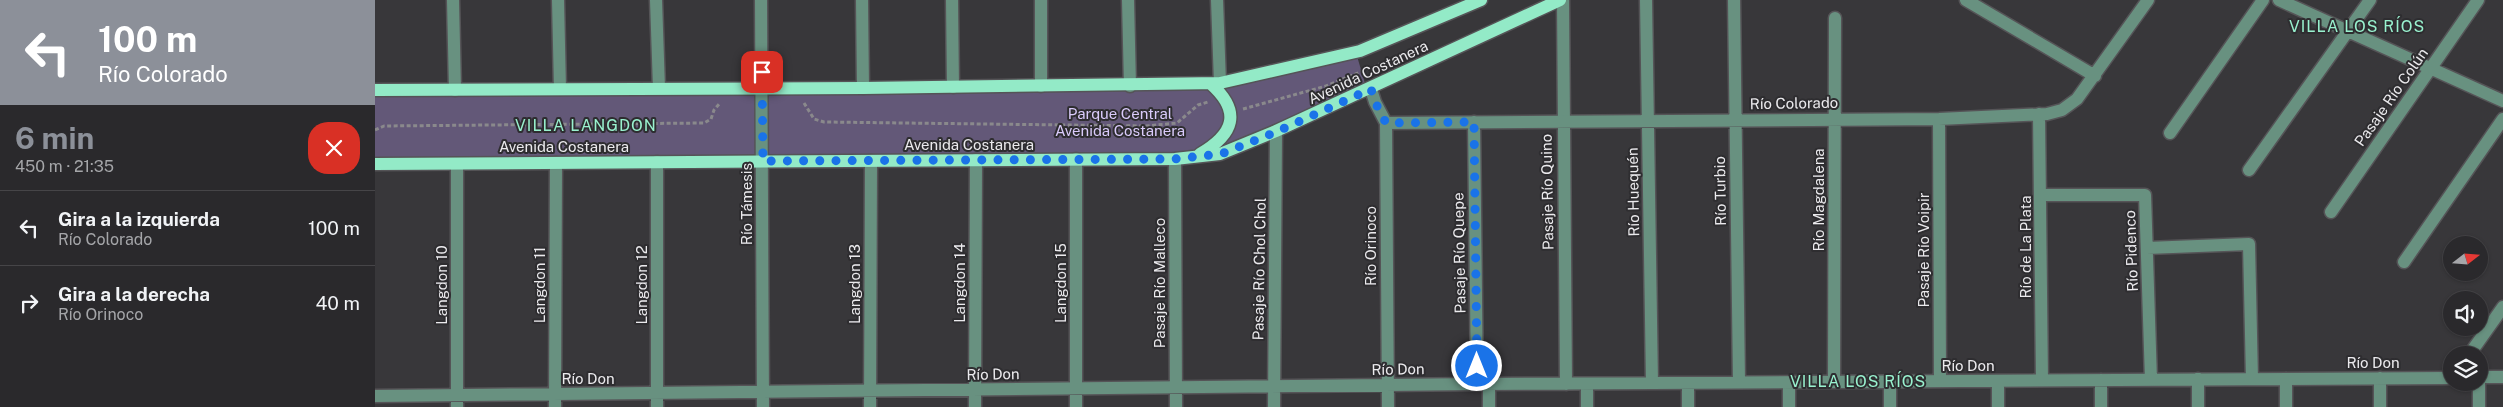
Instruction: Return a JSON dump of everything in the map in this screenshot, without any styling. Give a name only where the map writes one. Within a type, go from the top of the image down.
[{"type":"main road","name":"Avenida Costanera","points":[[375,90],[1130,86],[1215,83],[1360,52],[1481,0]]},
{"type":"main road","name":"Avenida Costanera","points":[[375,164],[1175,159],[1221,154],[1276,132],[1562,0]]},
{"type":"main road","points":[[1195,156],[1215,145],[1225,134],[1230,124],[1231,113],[1227,102],[1215,83]]},
{"type":"street","points":[[453,0],[455,90]]},
{"type":"street","points":[[558,0],[560,89]]},
{"type":"street","points":[[656,0],[659,88]]},
{"type":"street","name":"Río Támesis","points":[[761,0],[763,407]]},
{"type":"street","points":[[862,0],[863,88]]},
{"type":"street","points":[[952,0],[953,87]]},
{"type":"street","points":[[1041,0],[1041,86]]},
{"type":"street","points":[[1128,0],[1130,86]]},
{"type":"street","points":[[1215,83],[1217,0]]},
{"type":"street","name":"Pasaje Río Quino","points":[[1562,0],[1565,384]]},
{"type":"street","name":"Río Huequén","points":[[1646,0],[1652,383]]},
{"type":"street","name":"Río Turbio","points":[[1734,0],[1739,382]]},
{"type":"street","points":[[1966,0],[2095,76]]},
{"type":"street","name":"Río Colorado","points":[[1386,123],[1835,118],[1939,119],[2055,112],[2070,105],[2095,76],[2148,0]]},
{"type":"street","points":[[2169,133],[2263,0]]},
{"type":"street","points":[[2279,0],[2503,101]]},
{"type":"street","points":[[2249,170],[2370,0]]},
{"type":"street","name":"Pasaje Río Colún","points":[[2331,212],[2478,0]]},
{"type":"street","name":"Río Magdalena","points":[[1834,382],[1835,18]]},
{"type":"street","name":"Río Orinoco","points":[[1371,89],[1375,102],[1386,123],[1388,407]]},
{"type":"street","name":"Río de La Plata","points":[[2039,114],[2043,380]]},
{"type":"street","name":"Pasaje Río Voipir","points":[[1939,119],[1940,381]]},
{"type":"street","points":[[2403,262],[2503,120]]},
{"type":"street","name":"Pasaje Río Quepe","points":[[1474,122],[1483,384],[1489,407]]},
{"type":"street","name":"Pasaje Río Chol Chol","points":[[1274,407],[1276,132]]},
{"type":"street","name":"Langdon 15","points":[[1076,159],[1076,407]]},
{"type":"street","name":"Pasaje Río Malleco","points":[[1175,159],[1176,407]]},
{"type":"street","name":"Langdon 14","points":[[975,407],[976,160]]},
{"type":"street","name":"Langdon 13","points":[[870,407],[871,161]]},
{"type":"street","name":"Langdon 12","points":[[657,162],[657,401]]},
{"type":"street","name":"Langdon 11","points":[[555,401],[556,163]]},
{"type":"street","name":"Langdon 10","points":[[457,164],[457,401]]},
{"type":"street","name":"Río Pidenco","points":[[2041,195],[2145,195],[2151,380]]},
{"type":"street","points":[[2147,248],[2249,244],[2251,379]]},
{"type":"street","points":[[2475,346],[2503,307]]},
{"type":"street","points":[[2488,378],[2503,377]]},
{"type":"street","points":[[2380,378],[2380,407]]},
{"type":"street","name":"Río Don","points":[[375,396],[457,401],[657,401],[763,393],[1483,384],[2443,378]]},
{"type":"street","points":[[2198,379],[2199,407]]},
{"type":"street","points":[[2286,379],[2286,407]]},
{"type":"street","points":[[2101,380],[2101,407]]},
{"type":"street","points":[[1998,381],[1998,407]]},
{"type":"street","points":[[1789,382],[1789,407]]},
{"type":"street","points":[[1890,382],[1890,407]]},
{"type":"street","points":[[1688,383],[1689,407]]},
{"type":"street","points":[[1587,384],[1587,407]]},
{"type":"street","points":[[2479,391],[2479,407]]},
{"type":"path","points":[[795,101],[804,103],[814,119],[833,122],[1170,125],[1183,119],[1198,105],[1206,101],[1222,106],[1231,113],[1326,86],[1418,48]]},
{"type":"path","points":[[375,130],[384,126],[704,123],[711,119],[720,103],[729,103]]},
{"type":"green space","name":"Parque Central Avenida Costanera","points":[[1357,56],[1366,87],[1219,150],[1175,155],[375,160],[375,95],[1221,87]]},
{"type":"district","name":"VILLA LOS RÍOS","points":[[2357,26]]},
{"type":"district","name":"VILLA LANGDON","points":[[586,125]]},
{"type":"district","name":"VILLA LOS RÍOS","points":[[1858,381]]},
{"type":"route","points":[[762,72],[763,161],[1175,159],[1221,154],[1276,132],[1371,89],[1375,102],[1386,123],[1474,122],[1477,366]]}]
